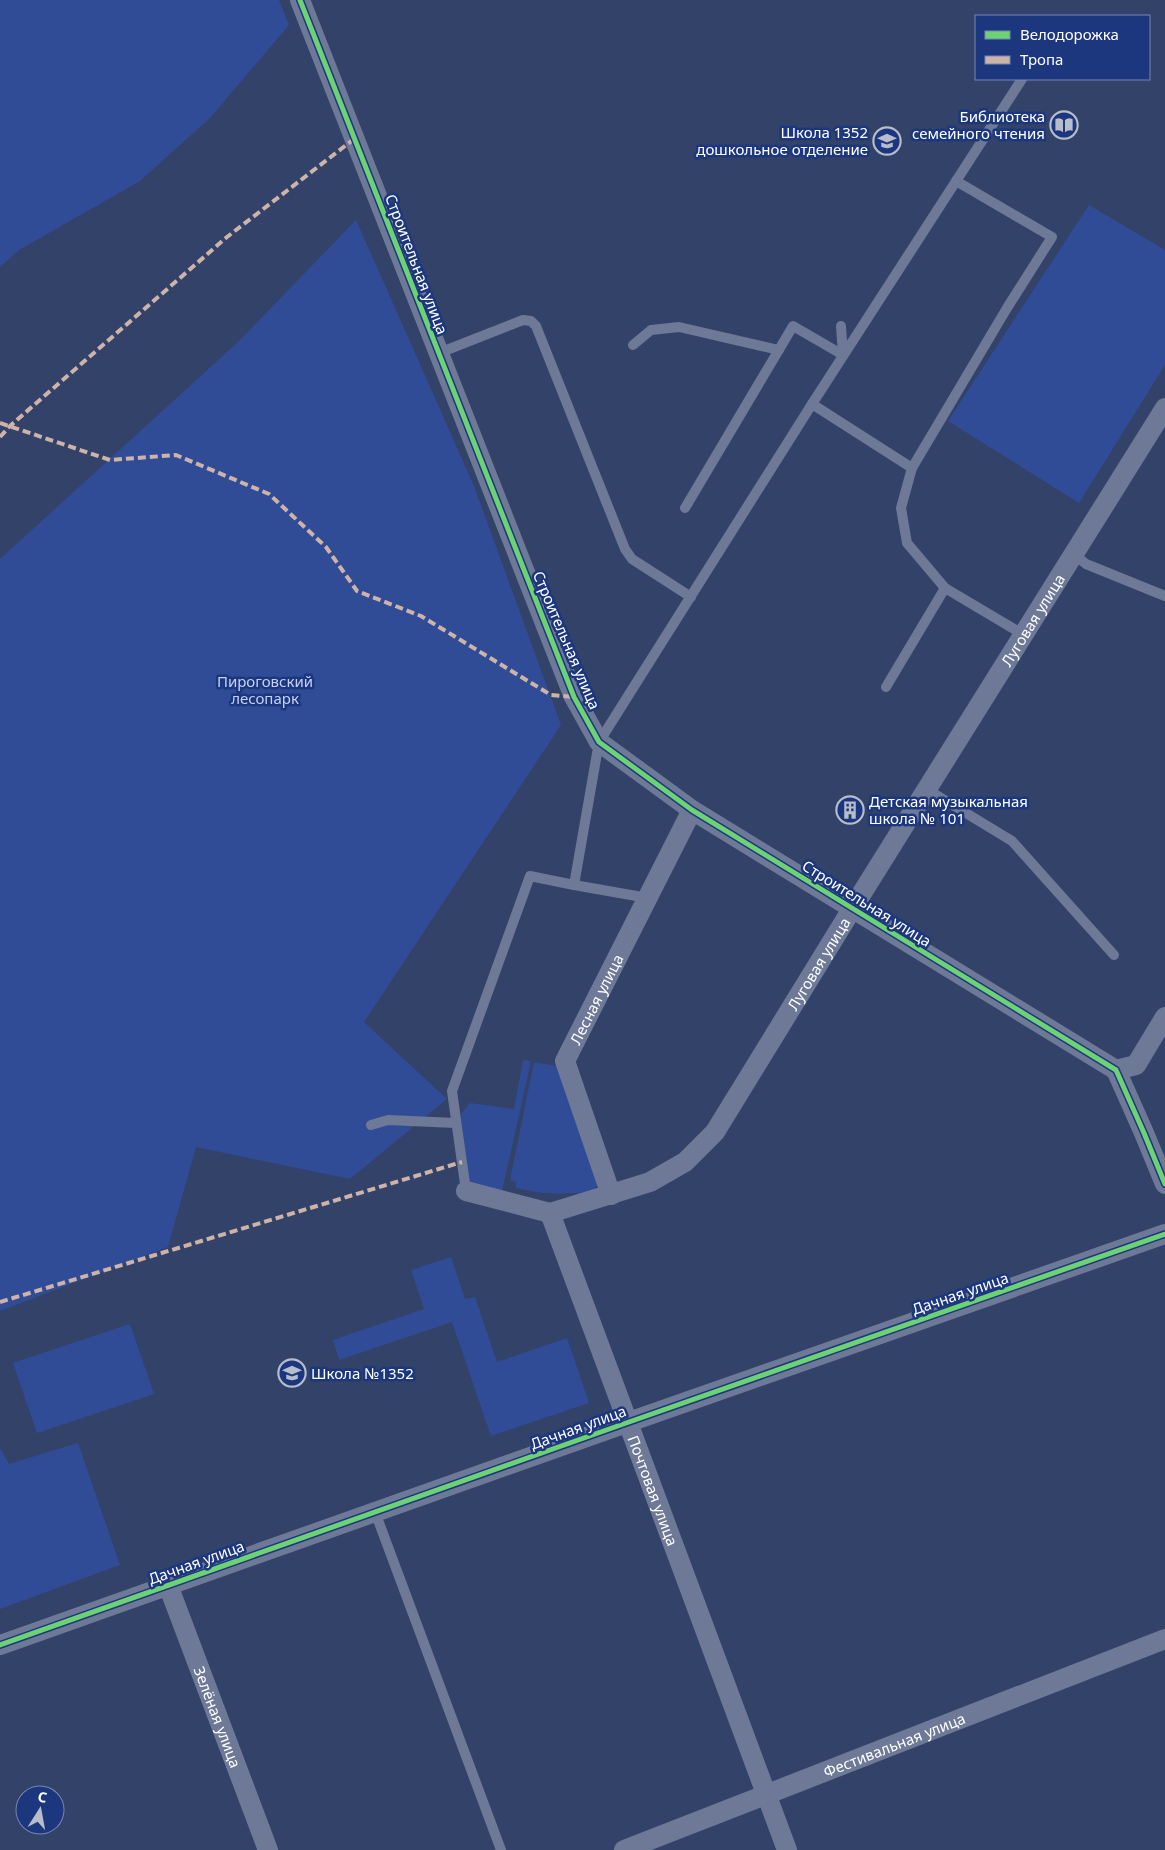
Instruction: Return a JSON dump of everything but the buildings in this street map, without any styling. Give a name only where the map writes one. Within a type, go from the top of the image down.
[{"type":"street","name":"Строительная улица","points":[[300,0],[574,698],[599,742],[692,810],[1116,1070]]},
{"type":"street","name":"Луговая улица","points":[[550,1213],[650,1182],[685,1162],[715,1132],[1165,408]]},
{"type":"street","name":"Лесная улица","points":[[611,1195],[565,1061],[692,810]]},
{"type":"street","points":[[1165,1017],[1136,1065],[1116,1070],[1165,1184]]},
{"type":"street","points":[[466,1191],[550,1213]]},
{"type":"street","name":"Почтовая улица","points":[[550,1213],[788,1850]]},
{"type":"street","name":"Дачная улица","points":[[0,1645],[1165,1234]]},
{"type":"street","name":"Зелёная улица","points":[[168,1585],[268,1850]]},
{"type":"street","name":"Фестивальная улица","points":[[624,1850],[1165,1639]]},
{"type":"lane","points":[[574,884],[599,742],[843,355],[1021,80]]},
{"type":"lane","points":[[956,181],[1052,237],[1007,308],[912,468],[901,508],[907,543],[945,588],[1024,635]]},
{"type":"lane","points":[[439,353],[523,320],[530,321],[536,326],[625,549],[632,559],[691,597]]},
{"type":"lane","points":[[685,508],[793,326],[843,355]]},
{"type":"lane","points":[[841,326],[843,355]]},
{"type":"lane","points":[[633,345],[651,330],[679,327],[779,350]]},
{"type":"lane","points":[[812,404],[912,468]]},
{"type":"lane","points":[[1074,554],[1086,564],[1165,596]]},
{"type":"lane","points":[[886,687],[945,588]]},
{"type":"lane","points":[[928,790],[1012,841],[1114,955]]},
{"type":"lane","points":[[466,1191],[452,1091],[530,876],[648,898]]},
{"type":"lane","points":[[371,1125],[388,1120],[456,1123]]},
{"type":"lane","points":[[375,1512],[501,1850]]},
{"type":"green space","points":[[0,0],[279,0],[289,25],[210,118],[140,181],[19,250],[0,267]]},
{"type":"green space","points":[[1089,205],[1165,250],[1165,365],[1079,503],[948,421]]},
{"type":"green space","name":"Пироговский лесопарк","points":[[356,220],[474,486],[561,725],[364,1022],[447,1099],[350,1179],[196,1147],[168,1247],[0,1311],[0,559],[239,341]]},
{"type":"green space","points":[[523,1060],[531,1061],[501,1196],[469,1188],[461,1114],[470,1103],[514,1109]]},
{"type":"green space","points":[[534,1062],[562,1067],[598,1183],[594,1191],[564,1194],[536,1192],[516,1188],[516,1182],[510,1180]]},
{"type":"green space","points":[[451,1257],[465,1299],[475,1297],[497,1362],[567,1338],[589,1403],[491,1436],[452,1322],[339,1360],[333,1340],[424,1309],[411,1270]]},
{"type":"green space","points":[[130,1324],[154,1394],[37,1433],[13,1363]]},
{"type":"green space","points":[[78,1443],[120,1565],[0,1609],[0,1448],[9,1464]]},
{"type":"marked path","points":[[0,437],[10,426],[227,237],[354,139]]},
{"type":"marked path","points":[[0,423],[110,460],[176,455],[269,494],[326,547],[357,591],[421,616],[551,695],[574,697]]},
{"type":"marked path","points":[[0,1302],[462,1162]]},
{"type":"cycle path","points":[[300,0],[574,697],[599,742],[692,810],[1116,1070],[1165,1184]]},
{"type":"cycle path","points":[[0,1645],[1165,1234]]},
{"type":"place","name":"Библиотека семейного чтения","points":[[1064,125]]},
{"type":"place","name":"Школа 1352 дошкольное отделение","points":[[887,141]]},
{"type":"place","name":"Детская музыкальная школа № 101","points":[[850,810]]},
{"type":"place","name":"Школа №1352","points":[[292,1373]]}]
